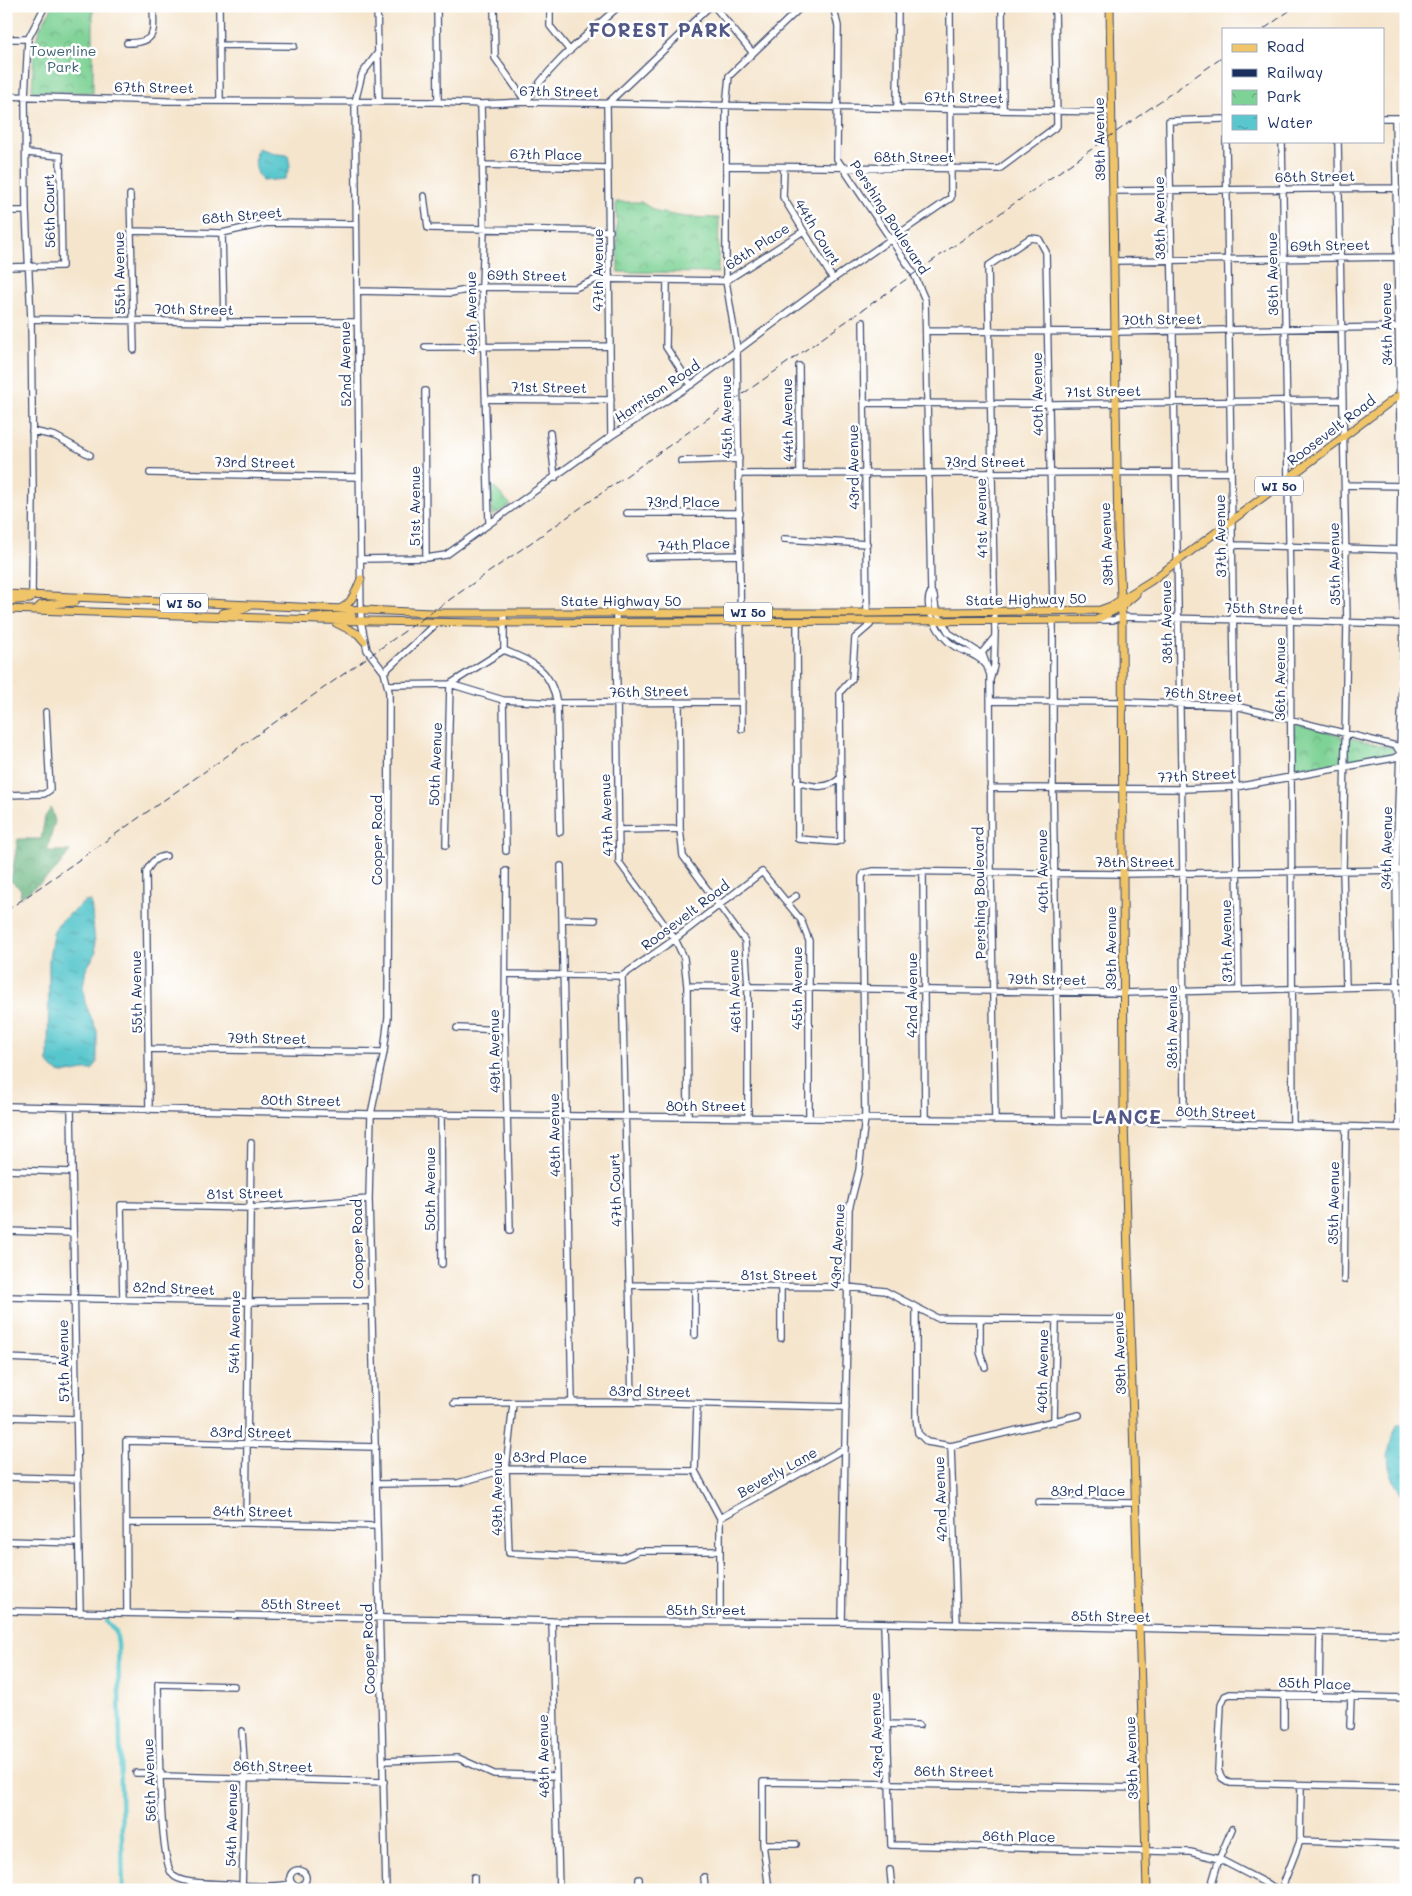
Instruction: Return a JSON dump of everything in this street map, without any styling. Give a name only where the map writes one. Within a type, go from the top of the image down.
[{"type":"main road","name":"39th Avenue","points":[[1110,6],[1117,473],[1122,617],[1124,1121],[1147,1890]]},
{"type":"main road","name":"Roosevelt Road","points":[[1151,581],[1403,392]]},
{"type":"main road","points":[[337,610],[344,608],[351,600],[361,578]]},
{"type":"main road","name":"State Highway 50","points":[[6,609],[332,621],[504,623],[1096,620],[1112,612],[1151,581]]},
{"type":"main road","name":"State Highway 50","points":[[6,594],[420,613],[994,612],[1100,610],[1121,604]]},
{"type":"main road","points":[[6,601],[24,602],[30,600],[32,596]]},
{"type":"main road","points":[[36,610],[41,605],[50,603],[110,600]]},
{"type":"main road","points":[[206,616],[241,610],[248,606]]},
{"type":"main road","points":[[298,619],[327,615],[357,616],[361,611]]},
{"type":"main road","points":[[361,621],[368,617],[402,617],[420,613]]},
{"type":"main road","points":[[332,621],[350,629],[364,641]]},
{"type":"street","points":[[32,596],[31,318],[26,211],[27,153],[25,97],[28,39],[45,6]]},
{"type":"street","points":[[127,43],[145,42],[151,38],[153,6]]},
{"type":"street","points":[[219,6],[220,101]]},
{"type":"street","points":[[377,6],[378,102]]},
{"type":"street","points":[[436,6],[438,102]]},
{"type":"street","points":[[494,6],[495,58],[526,102],[535,88],[570,50],[619,6]]},
{"type":"street","points":[[550,6],[550,26],[570,50]]},
{"type":"street","points":[[607,104],[710,6]]},
{"type":"street","points":[[714,6],[752,52]]},
{"type":"street","name":"45th Avenue","points":[[742,729],[738,348],[726,281],[726,107],[729,76],[802,6]]},
{"type":"street","name":"Pershing Boulevard","points":[[832,6],[838,26],[836,149],[842,168],[892,240],[919,283],[925,300],[931,592],[934,596],[938,621]]},
{"type":"street","points":[[897,108],[898,6]]},
{"type":"street","points":[[949,168],[950,6]]},
{"type":"street","points":[[1002,6],[1003,110]]},
{"type":"street","points":[[1055,6],[1057,111]]},
{"type":"street","points":[[6,39],[28,39]]},
{"type":"street","points":[[219,45],[294,46]]},
{"type":"street","name":"52nd Avenue","points":[[377,54],[362,74],[355,102],[355,224],[361,621],[364,641],[370,656],[384,672]]},
{"type":"street","name":"67th Street","points":[[6,96],[220,101],[438,102],[481,104],[526,102],[836,109],[897,108],[1111,112]]},
{"type":"street","name":"49th Avenue","points":[[481,104],[484,230],[482,287],[489,522]]},
{"type":"street","name":"47th Avenue","points":[[607,104],[612,436]]},
{"type":"street","name":"68th Street","points":[[726,166],[999,169],[1057,126],[1057,111]]},
{"type":"street","points":[[1384,118],[1406,118]]},
{"type":"street","name":"34th Avenue","points":[[1395,118],[1398,328],[1403,392],[1405,624],[1404,754],[1396,871],[1402,987],[1399,1128]]},
{"type":"street","name":"38th Avenue","points":[[1184,1124],[1184,873],[1169,120],[1222,119]]},
{"type":"street","name":"37th Avenue","points":[[1226,142],[1231,472],[1234,545],[1239,990]]},
{"type":"street","name":"36th Avenue","points":[[1282,142],[1291,620],[1292,1126]]},
{"type":"street","name":"35th Avenue","points":[[1338,142],[1347,622],[1343,870],[1346,987]]},
{"type":"street","name":"56th Court","points":[[27,153],[60,156],[62,266],[28,268]]},
{"type":"street","name":"67th Place","points":[[482,165],[608,168]]},
{"type":"street","name":"44th Court","points":[[784,168],[782,197],[832,280]]},
{"type":"street","name":"Harrison Road","points":[[361,559],[426,558],[446,554],[612,436],[691,385],[738,348],[832,280],[950,198],[949,168]]},
{"type":"street","name":"68th Street","points":[[1112,191],[1397,188]]},
{"type":"street","name":"55th Avenue","points":[[130,195],[134,350]]},
{"type":"street","points":[[424,196],[428,228],[610,231]]},
{"type":"street","points":[[6,211],[26,211]]},
{"type":"street","name":"68th Street","points":[[131,231],[222,233],[267,223],[355,224]]},
{"type":"street","name":"68th Place","points":[[726,281],[802,232]]},
{"type":"street","points":[[222,233],[224,322]]},
{"type":"street","name":"40th Avenue","points":[[988,266],[1030,238],[1039,239],[1046,252],[1053,611]]},
{"type":"street","name":"69th Street","points":[[1114,261],[1397,257]]},
{"type":"street","name":"41st Avenue","points":[[988,266],[995,620],[994,666],[990,680]]},
{"type":"street","points":[[6,267],[28,268]]},
{"type":"street","name":"69th Street","points":[[357,291],[451,293],[482,287],[575,288],[597,279],[726,281]]},
{"type":"street","points":[[667,281],[666,348],[691,385]]},
{"type":"street","name":"70th Street","points":[[31,318],[132,321],[357,322]]},
{"type":"street","name":"43rd Avenue","points":[[863,322],[868,613]]},
{"type":"street","name":"70th Street","points":[[926,331],[1115,332],[1398,328]]},
{"type":"street","points":[[425,347],[484,345],[610,346]]},
{"type":"street","name":"44th Avenue","points":[[799,366],[800,474]]},
{"type":"street","name":"51st Avenue","points":[[425,391],[426,558]]},
{"type":"street","name":"71st Street","points":[[486,399],[611,400]]},
{"type":"street","name":"71st Street","points":[[864,403],[1050,404],[1343,400]]},
{"type":"street","points":[[32,431],[53,435],[90,455]]},
{"type":"street","points":[[550,433],[555,478]]},
{"type":"street","points":[[681,461],[739,459]]},
{"type":"street","name":"73rd Street","points":[[739,474],[1231,472]]},
{"type":"street","name":"73rd Street","points":[[150,473],[359,477]]},
{"type":"street","points":[[1345,485],[1404,486]]},
{"type":"street","name":"73rd Place","points":[[627,513],[740,513]]},
{"type":"street","points":[[784,539],[866,544]]},
{"type":"street","points":[[1234,545],[1403,550]]},
{"type":"street","name":"74th Place","points":[[649,558],[740,555]]},
{"type":"street","name":"Pershing Boulevard","points":[[931,592],[928,597],[928,612],[938,621],[950,643],[980,655],[987,666],[990,680],[991,873],[996,1120]]},
{"type":"street","name":"75th Street","points":[[1100,610],[1112,612],[1122,617]]},
{"type":"street","name":"47th Avenue","points":[[616,612],[619,862],[675,939],[684,958],[687,986],[688,1117]]},
{"type":"street","points":[[504,613],[504,650]]},
{"type":"street","name":"75th Street","points":[[1096,620],[1113,620],[1122,617],[1405,624]]},
{"type":"street","name":"40th Avenue","points":[[1053,620],[1053,789],[1059,1121]]},
{"type":"street","points":[[797,621],[798,839],[836,842],[842,840],[840,692],[852,679],[855,638],[870,625]]},
{"type":"street","points":[[384,672],[437,622]]},
{"type":"street","points":[[980,655],[995,636]]},
{"type":"street","points":[[450,684],[504,650]]},
{"type":"street","points":[[504,650],[539,666],[554,687],[557,703],[560,832]]},
{"type":"street","name":"Cooper Road","points":[[384,672],[389,685],[390,968],[388,1020],[384,1052],[371,1114],[369,1199],[386,1890]]},
{"type":"street","name":"76th Street","points":[[389,685],[450,684],[504,700],[557,703],[742,702]]},
{"type":"street","name":"50th Avenue","points":[[446,845],[450,684]]},
{"type":"street","points":[[504,700],[506,851]]},
{"type":"street","name":"76th Street","points":[[990,701],[1122,702],[1236,706],[1396,746],[1404,754]]},
{"type":"street","name":"46th Avenue","points":[[679,703],[680,828],[683,856],[745,941],[748,987],[748,1117]]},
{"type":"street","points":[[6,795],[44,794],[50,790],[46,712]]},
{"type":"street","name":"77th Street","points":[[990,788],[1182,789],[1236,786],[1394,758],[1404,754]]},
{"type":"street","points":[[797,782],[822,786],[835,783],[842,776]]},
{"type":"street","points":[[618,830],[680,828]]},
{"type":"street","name":"55th Avenue","points":[[149,1110],[150,1048],[146,872],[151,863],[159,857],[166,856]]},
{"type":"street","name":"48th Avenue","points":[[561,866],[572,1403]]},
{"type":"street","name":"78th Street","points":[[864,873],[869,871],[923,871],[1122,874],[1406,870]]},
{"type":"street","name":"49th Avenue","points":[[506,871],[505,1030],[510,1230]]},
{"type":"street","name":"42nd Avenue","points":[[923,871],[925,1119]]},
{"type":"street","name":"45th Avenue","points":[[762,872],[801,920],[809,941],[809,1118]]},
{"type":"street","name":"Roosevelt Road","points":[[622,976],[675,939],[762,872]]},
{"type":"street","name":"43rd Avenue","points":[[842,1622],[849,1209],[859,1170],[865,1118],[862,989],[862,877],[864,873]]},
{"type":"street","points":[[787,902],[796,896]]},
{"type":"street","points":[[563,919],[595,920]]},
{"type":"street","points":[[506,974],[622,976]]},
{"type":"street","name":"47th Court","points":[[622,976],[632,1402]]},
{"type":"street","name":"79th Street","points":[[687,986],[1122,993],[1402,987]]},
{"type":"street","points":[[457,1028],[505,1030]]},
{"type":"street","name":"79th Street","points":[[150,1048],[384,1052]]},
{"type":"street","name":"80th Street","points":[[6,1106],[371,1114],[1124,1121],[1184,1124],[1406,1128]]},
{"type":"street","name":"57th Avenue","points":[[71,1108],[80,1613]]},
{"type":"street","name":"50th Avenue","points":[[441,1114],[442,1264]]},
{"type":"street","name":"35th Avenue","points":[[1344,1280],[1346,1127]]},
{"type":"street","name":"54th Avenue","points":[[246,1523],[245,1444],[251,1143]]},
{"type":"street","points":[[6,1170],[72,1172]]},
{"type":"street","name":"81st Street","points":[[123,1299],[122,1206],[250,1208],[369,1199]]},
{"type":"street","points":[[6,1231],[73,1233]]},
{"type":"street","name":"81st Street","points":[[630,1285],[847,1287],[885,1291],[937,1318],[980,1320],[1130,1320]]},
{"type":"street","points":[[695,1286],[695,1335]]},
{"type":"street","points":[[781,1287],[782,1338]]},
{"type":"street","name":"82nd Street","points":[[6,1297],[74,1300],[123,1299],[247,1302],[371,1301]]},
{"type":"street","name":"42nd Avenue","points":[[916,1308],[918,1433],[927,1442],[951,1446],[957,1625]]},
{"type":"street","points":[[980,1320],[980,1352],[985,1367]]},
{"type":"street","name":"40th Avenue","points":[[1054,1422],[1056,1320]]},
{"type":"street","points":[[6,1358],[75,1361]]},
{"type":"street","name":"83rd Street","points":[[454,1403],[632,1402],[846,1408]]},
{"type":"street","name":"49th Avenue","points":[[513,1404],[506,1469],[509,1553],[622,1558],[638,1551],[720,1551]]},
{"type":"street","points":[[697,1404],[695,1471],[720,1518],[720,1622]]},
{"type":"street","points":[[951,1446],[1080,1415]]},
{"type":"street","points":[[6,1417],[76,1419]]},
{"type":"street","name":"83rd Street","points":[[128,1523],[126,1441],[376,1447]]},
{"type":"street","name":"Beverly Lane","points":[[720,1518],[845,1448]]},
{"type":"street","name":"83rd Place","points":[[376,1484],[458,1483],[506,1469],[695,1471]]},
{"type":"street","points":[[6,1477],[78,1479]]},
{"type":"street","name":"83rd Place","points":[[1039,1502],[1136,1503]]},
{"type":"street","points":[[127,1613],[128,1523]]},
{"type":"street","name":"84th Street","points":[[128,1523],[377,1526]]},
{"type":"street","points":[[6,1541],[79,1543]]},
{"type":"street","name":"85th Street","points":[[6,1611],[552,1622],[842,1622],[1406,1634]]},
{"type":"street","name":"48th Avenue","points":[[552,1622],[559,1890]]},
{"type":"street","name":"43rd Avenue","points":[[884,1624],[891,1783],[891,1845]]},
{"type":"street","points":[[1319,1695],[1320,1632]]},
{"type":"street","name":"56th Avenue","points":[[234,1686],[158,1684],[162,1814],[166,1859],[172,1874],[182,1881],[242,1887]]},
{"type":"street","name":"85th Place","points":[[1301,1785],[1230,1783],[1222,1778],[1218,1770],[1221,1705],[1225,1696],[1237,1693],[1406,1698]]},
{"type":"street","points":[[1284,1694],[1284,1726]]},
{"type":"street","points":[[1350,1726],[1351,1696]]},
{"type":"street","points":[[888,1724],[919,1725]]},
{"type":"street","name":"54th Avenue","points":[[242,1731],[245,1778],[242,1887]]},
{"type":"street","points":[[384,1761],[458,1758],[494,1774],[555,1776]]},
{"type":"street","name":"86th Street","points":[[136,1773],[384,1782]]},
{"type":"street","name":"86th Street","points":[[763,1844],[763,1782],[1144,1788]]},
{"type":"street","points":[[1280,1890],[1300,1841],[1301,1785],[1406,1787]]},
{"type":"street","points":[[1210,1890],[1219,1859],[1232,1829]]},
{"type":"street","points":[[1300,1841],[1406,1845]]},
{"type":"street","points":[[769,1890],[763,1844],[796,1844]]},
{"type":"street","name":"86th Place","points":[[891,1845],[1190,1852],[1219,1859],[1280,1890]]},
{"type":"street","points":[[890,1870],[892,1890]]},
{"type":"street","points":[[474,1876],[474,1890]]},
{"type":"street","points":[[704,1877],[705,1890]]},
{"type":"street","points":[[639,1890],[640,1879]]},
{"type":"street","points":[[242,1887],[292,1883]]},
{"type":"green space","name":"Towerline Park","points":[[53,6],[93,6],[93,93],[32,91],[34,46],[40,28]]},
{"type":"green space","points":[[1398,121],[1406,121],[1406,261],[1401,261]]},
{"type":"green space","points":[[616,202],[641,202],[657,212],[685,217],[719,218],[718,273],[618,272]]},
{"type":"green space","points":[[491,484],[511,505],[492,516]]},
{"type":"green space","points":[[1295,724],[1340,735],[1343,738],[1342,762],[1294,769],[1293,727]]},
{"type":"green space","points":[[1351,738],[1394,748],[1394,755],[1349,761],[1348,740]]},
{"type":"green space","points":[[51,808],[55,821],[47,851],[70,851],[53,873],[20,898],[21,889],[8,879],[12,874],[18,839],[41,839],[45,817]]},
{"type":"water","points":[[258,148],[277,154],[288,155],[290,166],[285,179],[262,181],[255,165]]},
{"type":"water","points":[[91,901],[96,953],[86,969],[83,986],[85,1003],[97,1031],[97,1063],[92,1070],[63,1073],[53,1069],[48,1063],[49,959],[53,934],[58,924],[84,902]]},
{"type":"water","points":[[1398,1423],[1406,1423],[1406,1501],[1394,1481],[1388,1463],[1390,1445]]},
{"type":"waterway","points":[[107,1622],[116,1632],[118,1643],[123,1890]]},
{"type":"railway","points":[[1265,28],[1296,6]]},
{"type":"railway","points":[[6,911],[1222,58]]},
{"type":"district","name":"FOREST PARK","points":[[660,29]]},
{"type":"district","name":"LANCE","points":[[1127,1116]]}]
